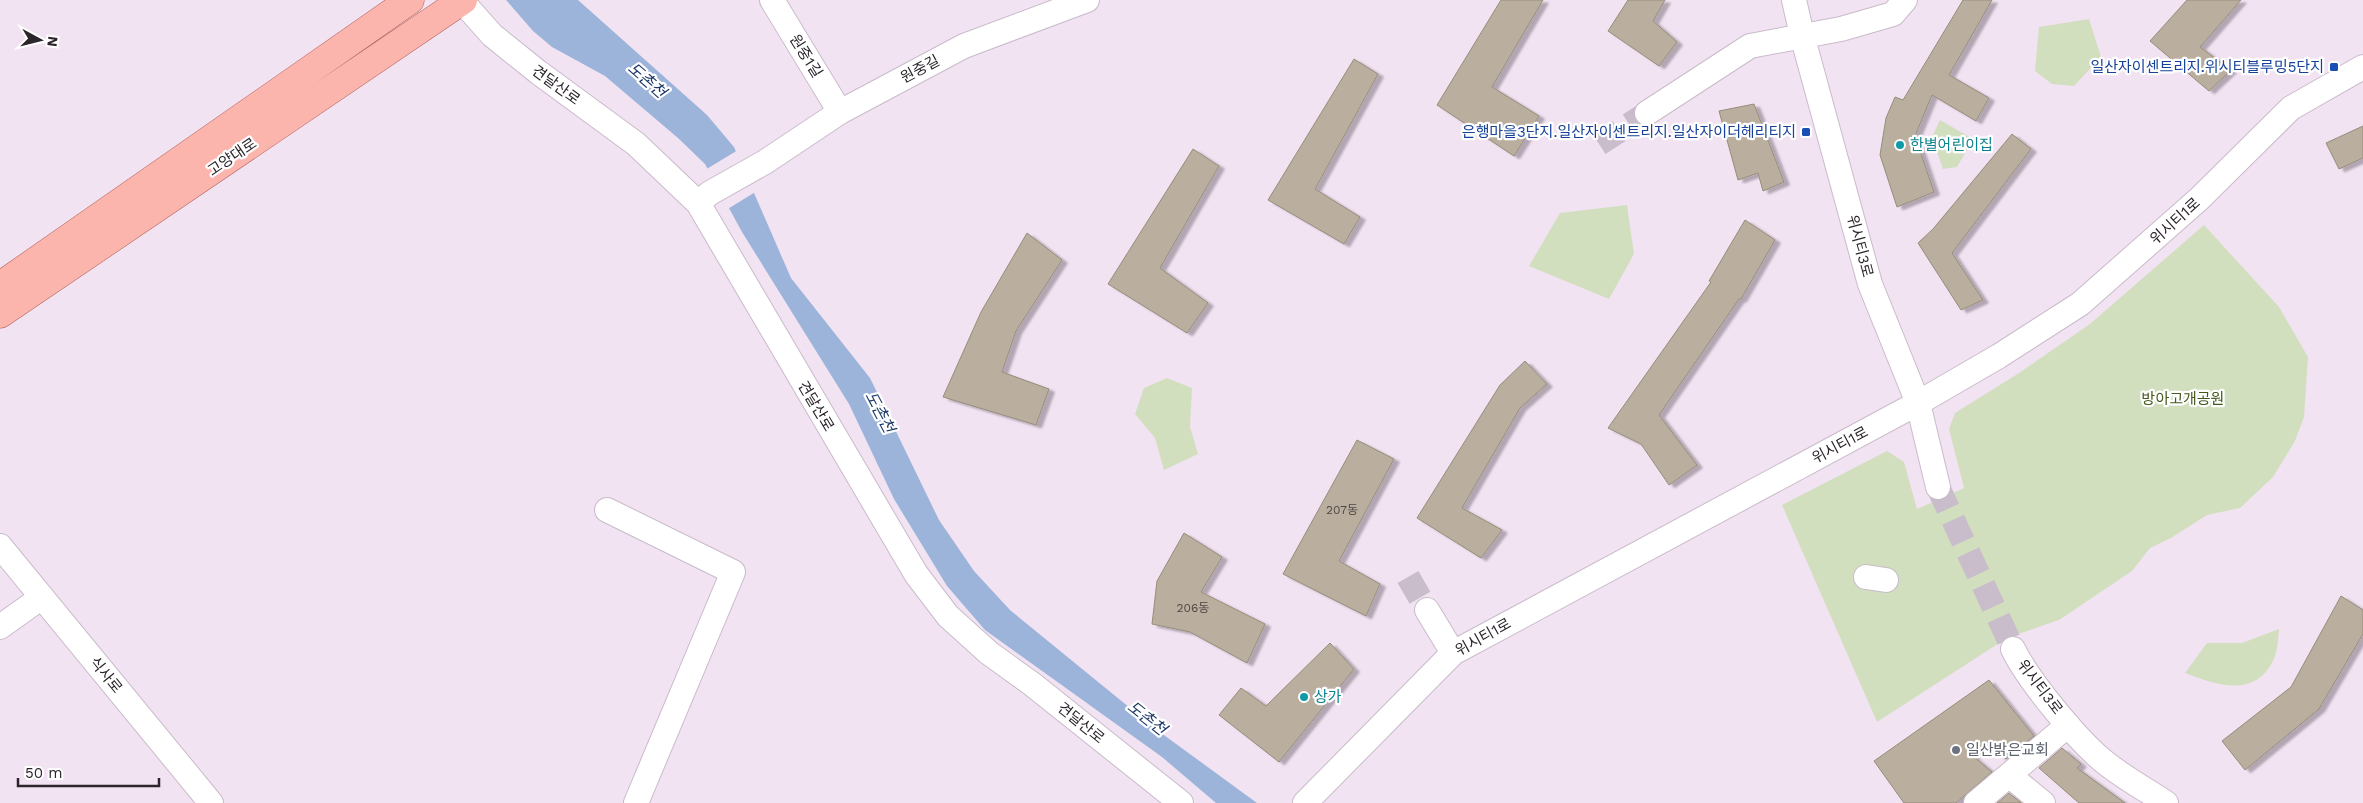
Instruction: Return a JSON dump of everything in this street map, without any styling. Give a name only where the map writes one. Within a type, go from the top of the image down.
[{"type":"main road","name":"고양대로","points":[[0,286],[410,0]]},
{"type":"main road","name":"고양대로","points":[[0,315],[462,0]]},
{"type":"street","name":"견달산로","points":[[462,0],[492,35],[704,198],[815,404],[930,595],[948,616],[989,653],[1032,684],[1181,803]]},
{"type":"street","name":"원중1길","points":[[772,0],[840,112]]},
{"type":"street","name":"원중길","points":[[704,198],[765,162],[840,112],[964,46],[1087,0]]},
{"type":"street","name":"위시티3로","points":[[1794,0],[1870,284],[1918,403],[1938,487]]},
{"type":"street","points":[[1647,113],[1750,46],[1841,29],[1893,14],[1906,0]]},
{"type":"street","name":"위시티1로","points":[[1305,803],[1453,653],[1918,403],[1999,356],[2080,304],[2199,199],[2291,108],[2363,67]]},
{"type":"street","points":[[607,510],[733,572],[636,803]]},
{"type":"street","name":"식사로","points":[[0,546],[211,803]]},
{"type":"street","points":[[0,627],[42,597]]},
{"type":"street","points":[[1427,610],[1453,653]]},
{"type":"street","name":"위시티3로","points":[[2013,649],[2019,661],[2068,724],[2102,760],[2166,803]]},
{"type":"street","name":"위시티3로","points":[[1976,803],[2010,776],[2068,724]]},
{"type":"street","points":[[2010,776],[2043,803]]},
{"type":"green space","points":[[2089,19],[2101,57],[2074,86],[2052,84],[2035,71],[2039,27]]},
{"type":"green space","points":[[1940,120],[1973,139],[1957,167],[1943,169],[1932,137]]},
{"type":"green space","points":[[1627,205],[1634,254],[1609,299],[1529,266],[1560,213]]},
{"type":"green space","name":"방아고개공원","points":[[2204,225],[2279,307],[2308,357],[2304,417],[2295,441],[2273,477],[2240,508],[2207,515],[2171,538],[2150,548],[2132,571],[2059,620],[2007,638],[1877,722],[1782,505],[1887,451],[1904,462],[1917,509],[1964,488],[1949,429],[1955,413],[2019,373],[2090,324]]},
{"type":"green space","points":[[1167,378],[1192,388],[1190,427],[1198,454],[1164,470],[1155,438],[1135,414],[1144,388]]},
{"type":"green space","points":[[2279,629],[2276,653],[2268,670],[2258,679],[2248,684],[2236,686],[2223,685],[2185,673],[2207,643],[2242,643]]},
{"type":"water","name":"도촌천","points":[[506,0],[578,0],[707,115],[734,147],[791,278],[870,378],[939,520],[974,571],[1010,610],[1157,730],[1257,803],[1216,803],[1162,757],[985,630],[947,586],[894,499],[849,404],[742,232],[705,164],[678,138],[605,76],[552,47],[533,31]]},
{"type":"pier","points":[[738,150],[757,191],[726,210],[705,170]]},
{"type":"building","points":[[1501,0],[1543,0],[1492,87],[1539,116],[1514,156],[1437,105]]},
{"type":"building","points":[[1628,0],[1665,0],[1653,21],[1677,42],[1659,66],[1608,31]]},
{"type":"building","points":[[1963,0],[1992,0],[1949,75],[1989,98],[1976,121],[1932,95],[1915,136],[1934,192],[1897,207],[1880,155],[1886,118],[1895,97],[1903,100]]},
{"type":"building","points":[[2187,0],[2241,0],[2200,47],[2231,70],[2209,91],[2150,41]]},
{"type":"building","points":[[1354,59],[1378,74],[1315,189],[1360,217],[1344,244],[1268,200]]},
{"type":"building","points":[[1754,104],[1784,182],[1763,191],[1758,173],[1738,180],[1719,111]]},
{"type":"building","points":[[2363,126],[2363,158],[2339,169],[2326,143]]},
{"type":"building","points":[[2012,134],[2031,149],[1952,253],[1983,300],[1961,310],[1918,243],[1933,229]]},
{"type":"building","points":[[1193,149],[1219,166],[1160,268],[1208,303],[1187,333],[1108,284]]},
{"type":"building","points":[[1745,220],[1775,240],[1741,299],[1739,299],[1659,415],[1697,465],[1669,485],[1641,444],[1608,428],[1711,282],[1709,281]]},
{"type":"building","points":[[1027,233],[1062,260],[1016,331],[1002,372],[1049,389],[1036,425],[943,397],[981,312]]},
{"type":"building","points":[[1525,361],[1547,384],[1520,408],[1462,508],[1502,530],[1481,558],[1417,518],[1500,385]]},
{"type":"building","points":[[1357,440],[1394,459],[1339,561],[1380,584],[1366,616],[1283,574]]},
{"type":"building","points":[[1184,533],[1222,557],[1201,592],[1265,624],[1247,663],[1190,632],[1152,624],[1157,581]]},
{"type":"building","points":[[2341,596],[2363,610],[2363,634],[2319,709],[2245,770],[2222,741],[2291,687]]},
{"type":"building","name":"상가","points":[[1330,643],[1354,669],[1279,762],[1219,715],[1241,688],[1266,706]]},
{"type":"building","name":"일산밝은교회","points":[[1989,680],[2034,736],[2006,759],[1982,744],[1973,756],[1992,772],[1956,803],[1904,803],[1874,761]]},
{"type":"building","points":[[2062,748],[2081,764],[2077,768],[2125,803],[2079,803],[2039,768]]},
{"type":"building","points":[[2009,793],[2021,803],[1997,803]]},
{"type":"tunnel","points":[[1599,144],[1647,113]]},
{"type":"tunnel","points":[[1938,487],[2013,649]]},
{"type":"tunnel","points":[[1408,577],[1427,610]]},
{"type":"place","name":"일산자이센트리지.위시티블루밍5단지","points":[[2334,67]]},
{"type":"place","name":"은행마을3단지.일산자이센트리지.일산자이더헤리티지","points":[[1806,132]]},
{"type":"place","name":"한별어린이집","points":[[1900,145]]},
{"type":"place","name":"상가","points":[[1304,697]]},
{"type":"place","name":"일산밝은교회","points":[[1956,750]]}]
